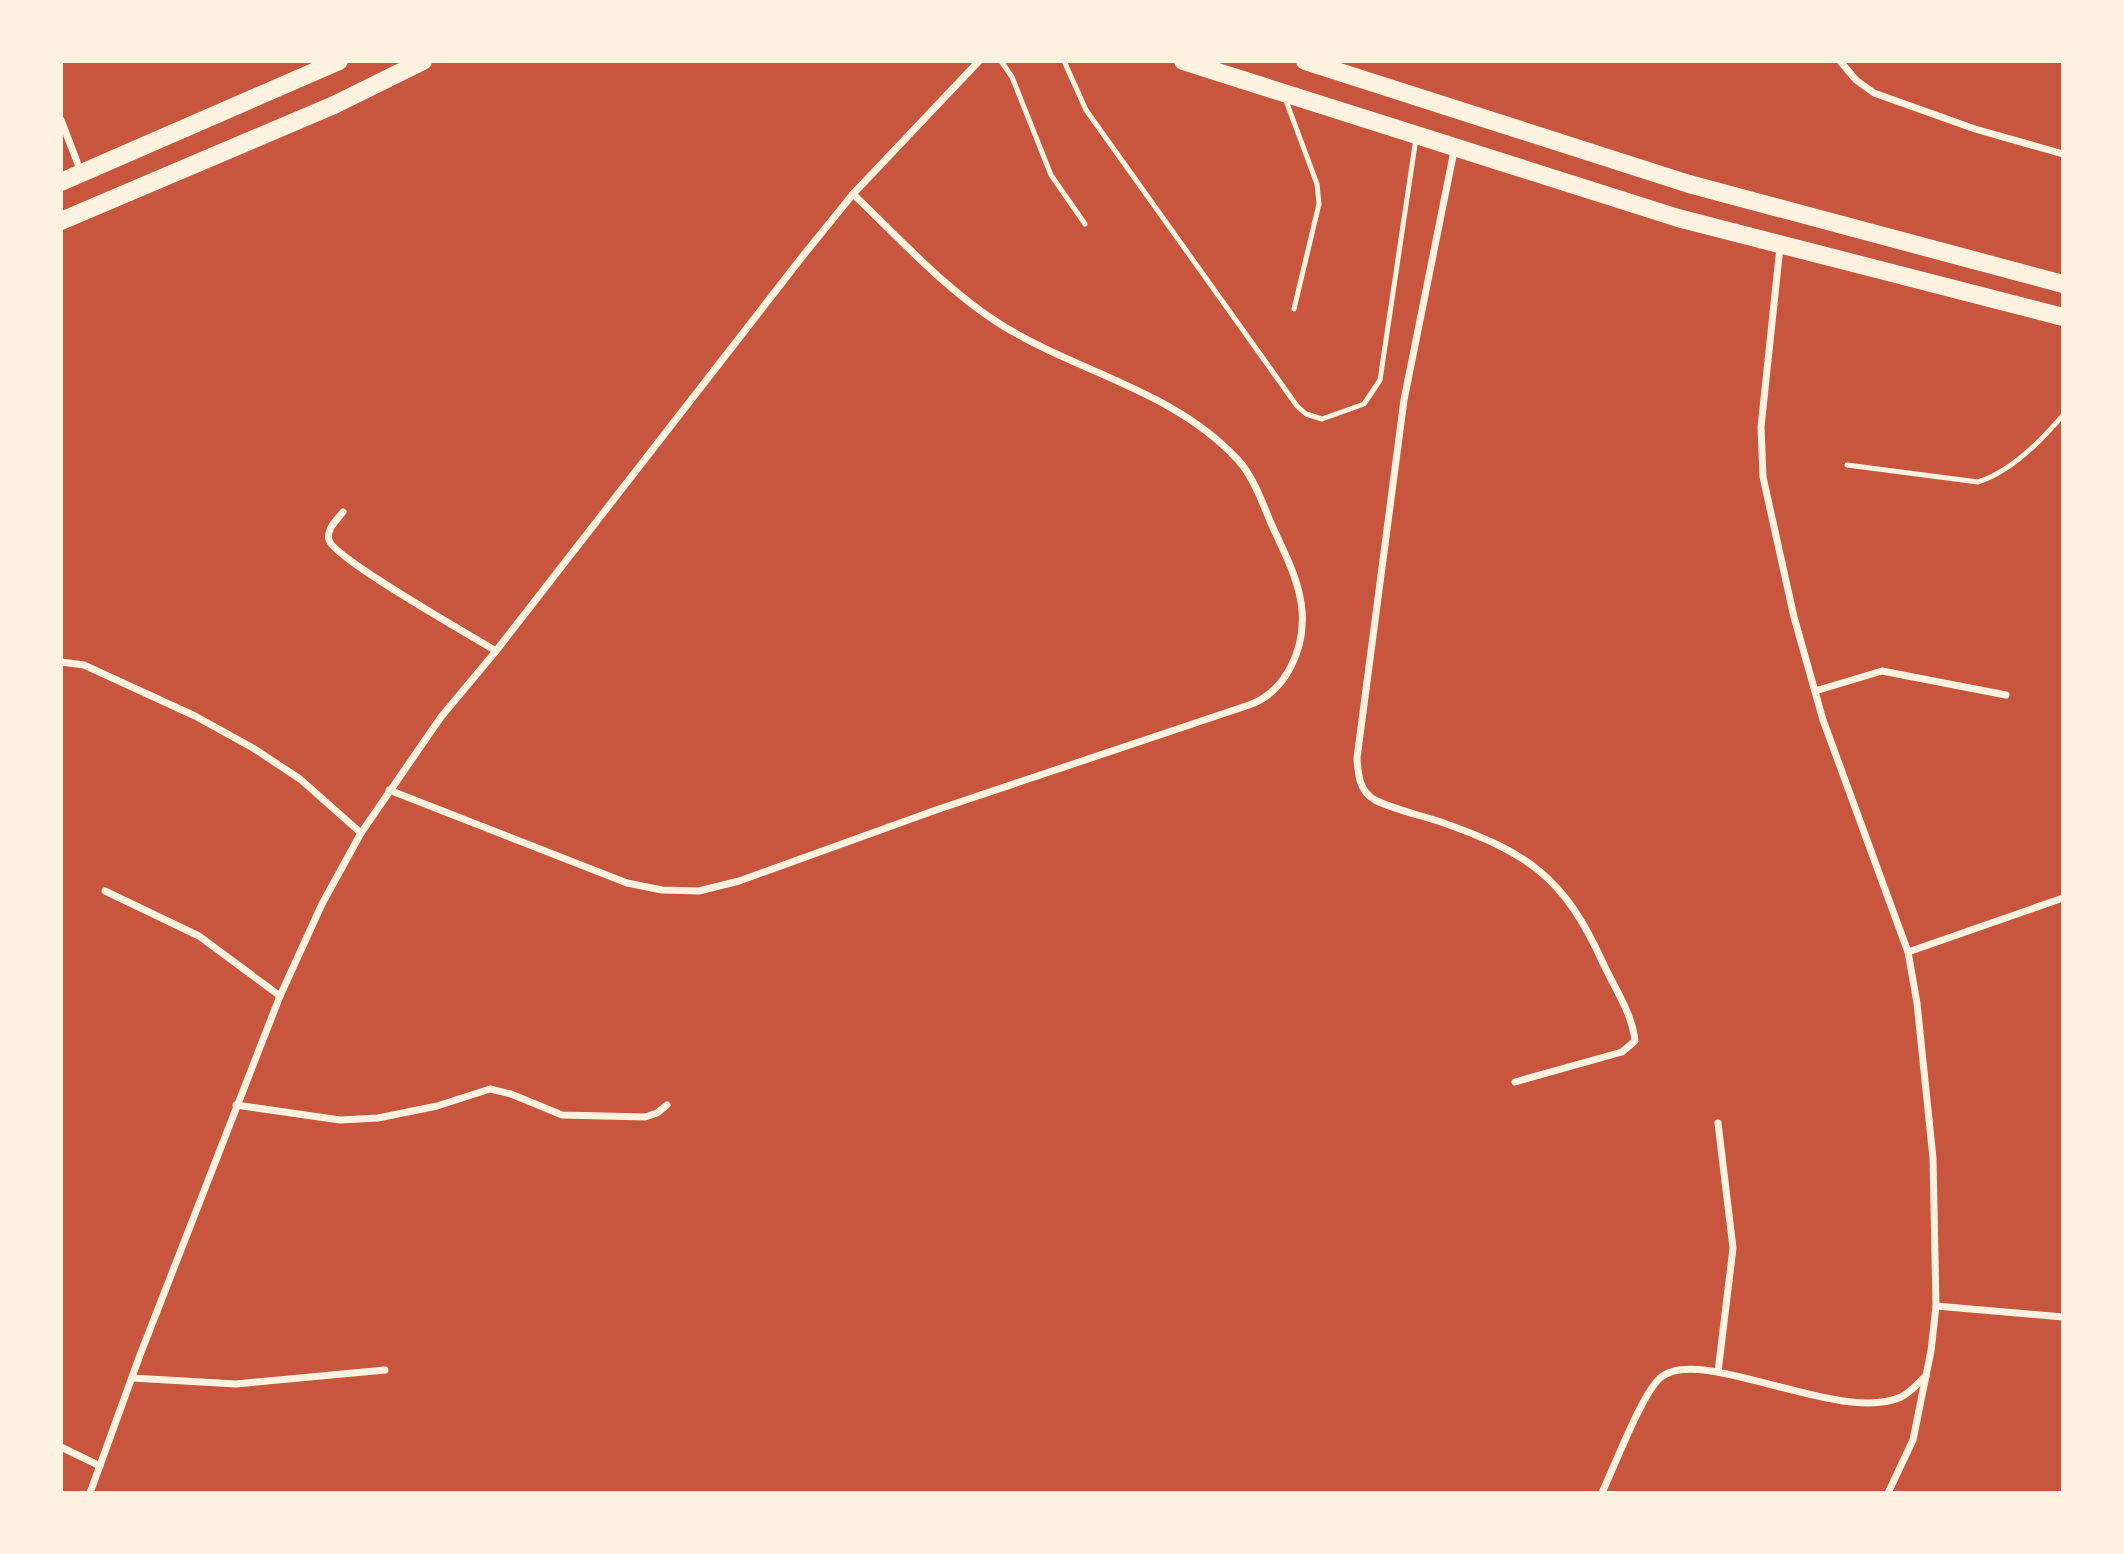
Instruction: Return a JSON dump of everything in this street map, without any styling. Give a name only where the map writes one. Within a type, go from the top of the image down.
[{"type":"highway","points":[[61,182],[339,61]]},
{"type":"highway","points":[[61,221],[334,105],[423,61]]},
{"type":"highway","points":[[1183,61],[1417,133],[1678,218],[1780,247],[2063,317]]},
{"type":"highway","points":[[1305,61],[1689,184],[2063,284]]},
{"type":"street","points":[[90,1493],[236,1105],[280,996],[322,904],[361,833],[441,716],[496,651],[853,194],[979,61]]},
{"type":"street","points":[[1840,61],[1856,79],[1874,93],[1975,129],[2063,154]]},
{"type":"street","points":[[61,120],[82,173]]},
{"type":"street","points":[[1455,146],[1404,400],[1357,758],[1363,788],[1374,799],[1452,826],[1522,856],[1550,878],[1572,903],[1593,939],[1633,1024],[1635,1041],[1622,1052],[1516,1082]]},
{"type":"street","points":[[389,790],[627,883],[662,890],[699,891],[739,881],[936,810],[1249,705],[1267,698],[1280,684],[1300,641],[1302,610],[1288,561],[1240,461],[1187,417],[1135,388],[1001,324],[957,293],[853,194]]},
{"type":"street","points":[[1780,247],[1761,428],[1763,477],[1791,604],[1815,691],[1908,952],[1917,1003],[1933,1158],[1936,1306],[1927,1375],[1913,1440],[1888,1493]]},
{"type":"street","points":[[343,512],[330,527],[328,539],[333,548],[496,651]]},
{"type":"street","points":[[61,662],[84,665],[195,716],[241,742],[300,779],[361,833]]},
{"type":"street","points":[[1815,691],[1882,671],[2006,695]]},
{"type":"street","points":[[105,891],[199,936],[280,996]]},
{"type":"street","points":[[1908,952],[2063,898]]},
{"type":"street","points":[[236,1105],[309,1118],[365,1119],[437,1106],[490,1088],[562,1115],[645,1117],[657,1113],[667,1105]]},
{"type":"street","points":[[1718,1123],[1733,1248],[1718,1372]]},
{"type":"street","points":[[1936,1306],[2063,1317]]},
{"type":"street","points":[[1602,1493],[1645,1398],[1660,1378],[1672,1372],[1689,1369],[1718,1372],[1806,1395],[1864,1401],[1902,1396],[1927,1375]]},
{"type":"street","points":[[132,1378],[236,1384],[385,1370]]},
{"type":"street","points":[[61,1447],[100,1466]]},
{"type":"lane","points":[[1001,61],[1012,78],[1051,175],[1086,224]]},
{"type":"lane","points":[[1064,61],[1066,74],[1086,110],[1226,308],[1297,406],[1306,414],[1322,419],[1364,404],[1380,380],[1417,133]]},
{"type":"lane","points":[[1282,92],[1317,184],[1319,204],[1294,309]]},
{"type":"lane","points":[[1847,465],[1979,482],[1992,478],[2046,434],[2063,415]]}]
